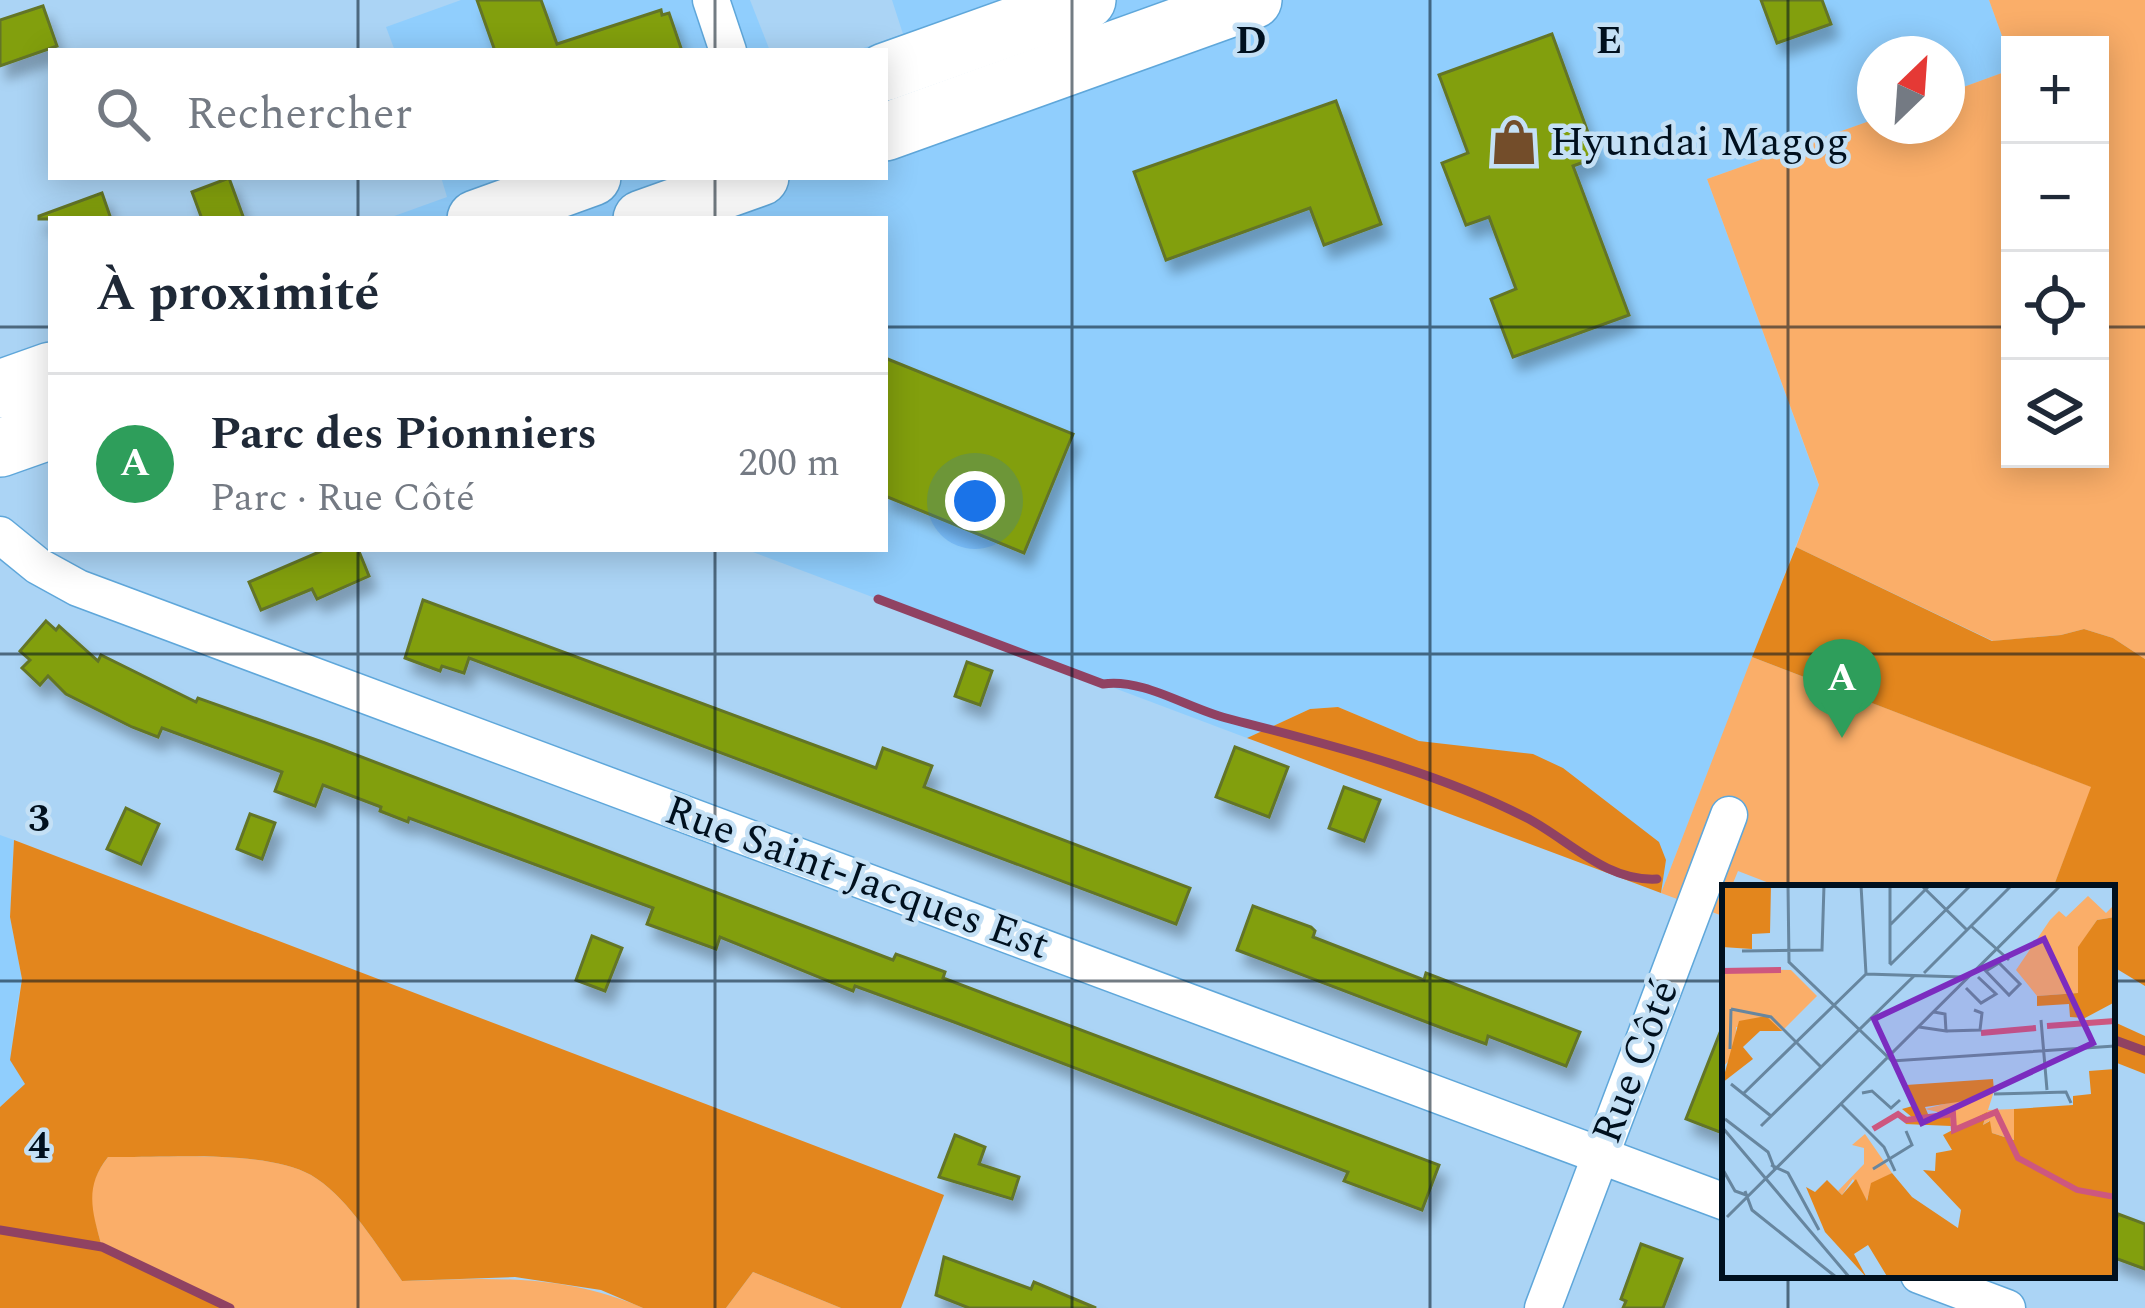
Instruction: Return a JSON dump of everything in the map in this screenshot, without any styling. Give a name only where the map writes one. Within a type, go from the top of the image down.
[{"type":"main road","points":[[888,71],[1087,0]]},
{"type":"main road","points":[[888,131],[1252,0]]},
{"type":"main road","points":[[484,216],[584,180]]},
{"type":"main road","points":[[650,216],[752,180]]},
{"type":"main road","points":[[0,389],[48,372]]},
{"type":"main road","points":[[0,448],[48,431]]},
{"type":"street","points":[[712,0],[727,48]]},
{"type":"street","name":"Rue Saint-Jacques Est","points":[[0,535],[38,566],[77,587],[1722,1201]]},
{"type":"street","name":"Rue Côté","points":[[1543,1308],[1729,815]]},
{"type":"street","points":[[1927,1278],[2007,1308]]},
{"type":"shaded area","points":[[461,0],[750,0],[769,48],[394,48],[386,27]]},
{"type":"shaded area","points":[[892,0],[1989,0],[2002,36],[2001,73],[1965,86],[1965,36],[1857,36],[1857,125],[1707,179],[1819,486],[1661,893],[1666,860],[1338,707],[1310,709],[1247,738],[753,552],[888,552],[888,216],[394,216],[447,197],[442,180],[888,180],[888,48],[863,48],[903,34]]},
{"type":"shaded area","points":[[1989,0],[2145,0],[2145,659],[2113,638],[2084,629],[1993,641],[1796,547],[1819,485],[1707,179],[1857,125],[1857,144],[1965,144],[1965,86],[2001,73],[2001,468],[2109,468],[2109,36],[2002,36]]},
{"type":"shaded area","points":[[1796,547],[1992,641],[2084,629],[2113,638],[2145,659],[2145,986],[2115,968],[2115,885],[2054,885],[2091,787],[1752,657]]},
{"type":"shaded area","points":[[1752,657],[2092,787],[2054,885],[1774,885],[1738,871],[1732,885],[1722,885],[1720,915],[1661,893]]},
{"type":"shaded area","points":[[1338,707],[1419,741],[1533,754],[1563,768],[1659,842],[1666,860],[1661,893],[1247,738],[1310,709]]},
{"type":"shaded area","points":[[0,835],[14,840],[10,917],[22,979],[14,1024],[26,1084],[0,1107]]},
{"type":"shaded area","points":[[14,840],[944,1195],[901,1308],[841,1308],[753,1272],[726,1308],[643,1308],[601,1290],[515,1277],[402,1281],[349,1209],[311,1175],[268,1161],[184,1156],[108,1157],[93,1189],[102,1247],[230,1308],[0,1308],[0,1107],[25,1084],[10,1060],[22,979],[10,917]]},
{"type":"shaded area","points":[[2115,1022],[2145,1036],[2145,1074],[2115,1062]]},
{"type":"shaded area","points":[[108,1157],[241,1158],[291,1167],[311,1175],[337,1196],[402,1281],[554,1283],[643,1308],[230,1308],[102,1247],[92,1190]]},
{"type":"shaded area","points":[[753,1272],[841,1308],[726,1308]]},
{"type":"building","points":[[477,0],[541,0],[557,44],[661,10],[662,15],[669,13],[681,48],[494,48]]},
{"type":"building","points":[[1761,0],[1822,0],[1831,24],[1777,43]]},
{"type":"building","points":[[43,6],[57,46],[0,66],[0,20]]},
{"type":"building","points":[[1552,34],[1597,157],[1573,166],[1629,315],[1513,357],[1491,299],[1516,289],[1489,217],[1466,225],[1442,163],[1468,153],[1439,75]]},
{"type":"building","points":[[1336,101],[1381,224],[1324,245],[1310,208],[1166,260],[1134,172]]},
{"type":"building","points":[[230,180],[243,216],[201,216],[192,192]]},
{"type":"building","points":[[102,193],[110,216],[39,219]]},
{"type":"building","points":[[888,359],[1073,434],[1024,553],[888,497]]},
{"type":"building","points":[[319,552],[359,552],[369,576],[317,599],[312,589],[261,610],[249,582]]},
{"type":"building","points":[[423,600],[876,768],[883,748],[932,766],[924,787],[1190,888],[1176,924],[469,658],[464,673],[442,666],[440,671],[405,658]]},
{"type":"building","points":[[46,621],[56,630],[59,626],[98,661],[101,655],[196,702],[198,698],[325,743],[893,960],[896,954],[945,972],[943,978],[1439,1165],[1422,1210],[1344,1181],[1348,1172],[954,1022],[855,986],[853,991],[720,937],[716,949],[647,924],[653,908],[409,818],[408,822],[323,785],[315,806],[275,791],[282,772],[162,728],[158,737],[132,727],[66,694],[48,676],[40,685],[22,668],[30,660],[20,651]]},
{"type":"building","points":[[967,662],[992,671],[980,705],[955,696]]},
{"type":"building","points":[[1235,747],[1288,767],[1269,817],[1216,797]]},
{"type":"building","points":[[1344,787],[1380,800],[1364,841],[1329,828]]},
{"type":"building","points":[[126,808],[159,824],[141,864],[107,849]]},
{"type":"building","points":[[250,814],[275,823],[262,859],[237,849]]},
{"type":"building","points":[[1253,906],[1311,927],[1313,937],[1424,980],[1426,973],[1580,1032],[1566,1066],[1488,1036],[1486,1044],[1237,950]]},
{"type":"building","points":[[592,936],[622,948],[605,991],[576,980]]},
{"type":"building","points":[[1722,1028],[1722,1133],[1686,1119]]},
{"type":"building","points":[[955,1135],[985,1147],[979,1164],[1019,1177],[1012,1199],[939,1177]]},
{"type":"building","points":[[2118,1214],[2145,1224],[2145,1269],[2115,1258]]},
{"type":"building","points":[[1641,1244],[1682,1259],[1663,1308],[1623,1308],[1626,1301],[1621,1299]]},
{"type":"building","points":[[944,1257],[1031,1289],[1034,1282],[1096,1308],[969,1308],[936,1295]]},
{"type":"waterway","points":[[878,599],[1103,684],[1149,689],[1226,718],[1416,772],[1525,817],[1620,874],[1657,879]]},
{"type":"waterway","points":[[2115,1040],[2145,1051]]},
{"type":"waterway","points":[[0,1230],[102,1247],[230,1308]]},
{"type":"place","name":"Hyundai Magog","points":[[1514,142]]},
{"type":"place","name":"Parc des Pionniers","points":[[1842,738]]}]
